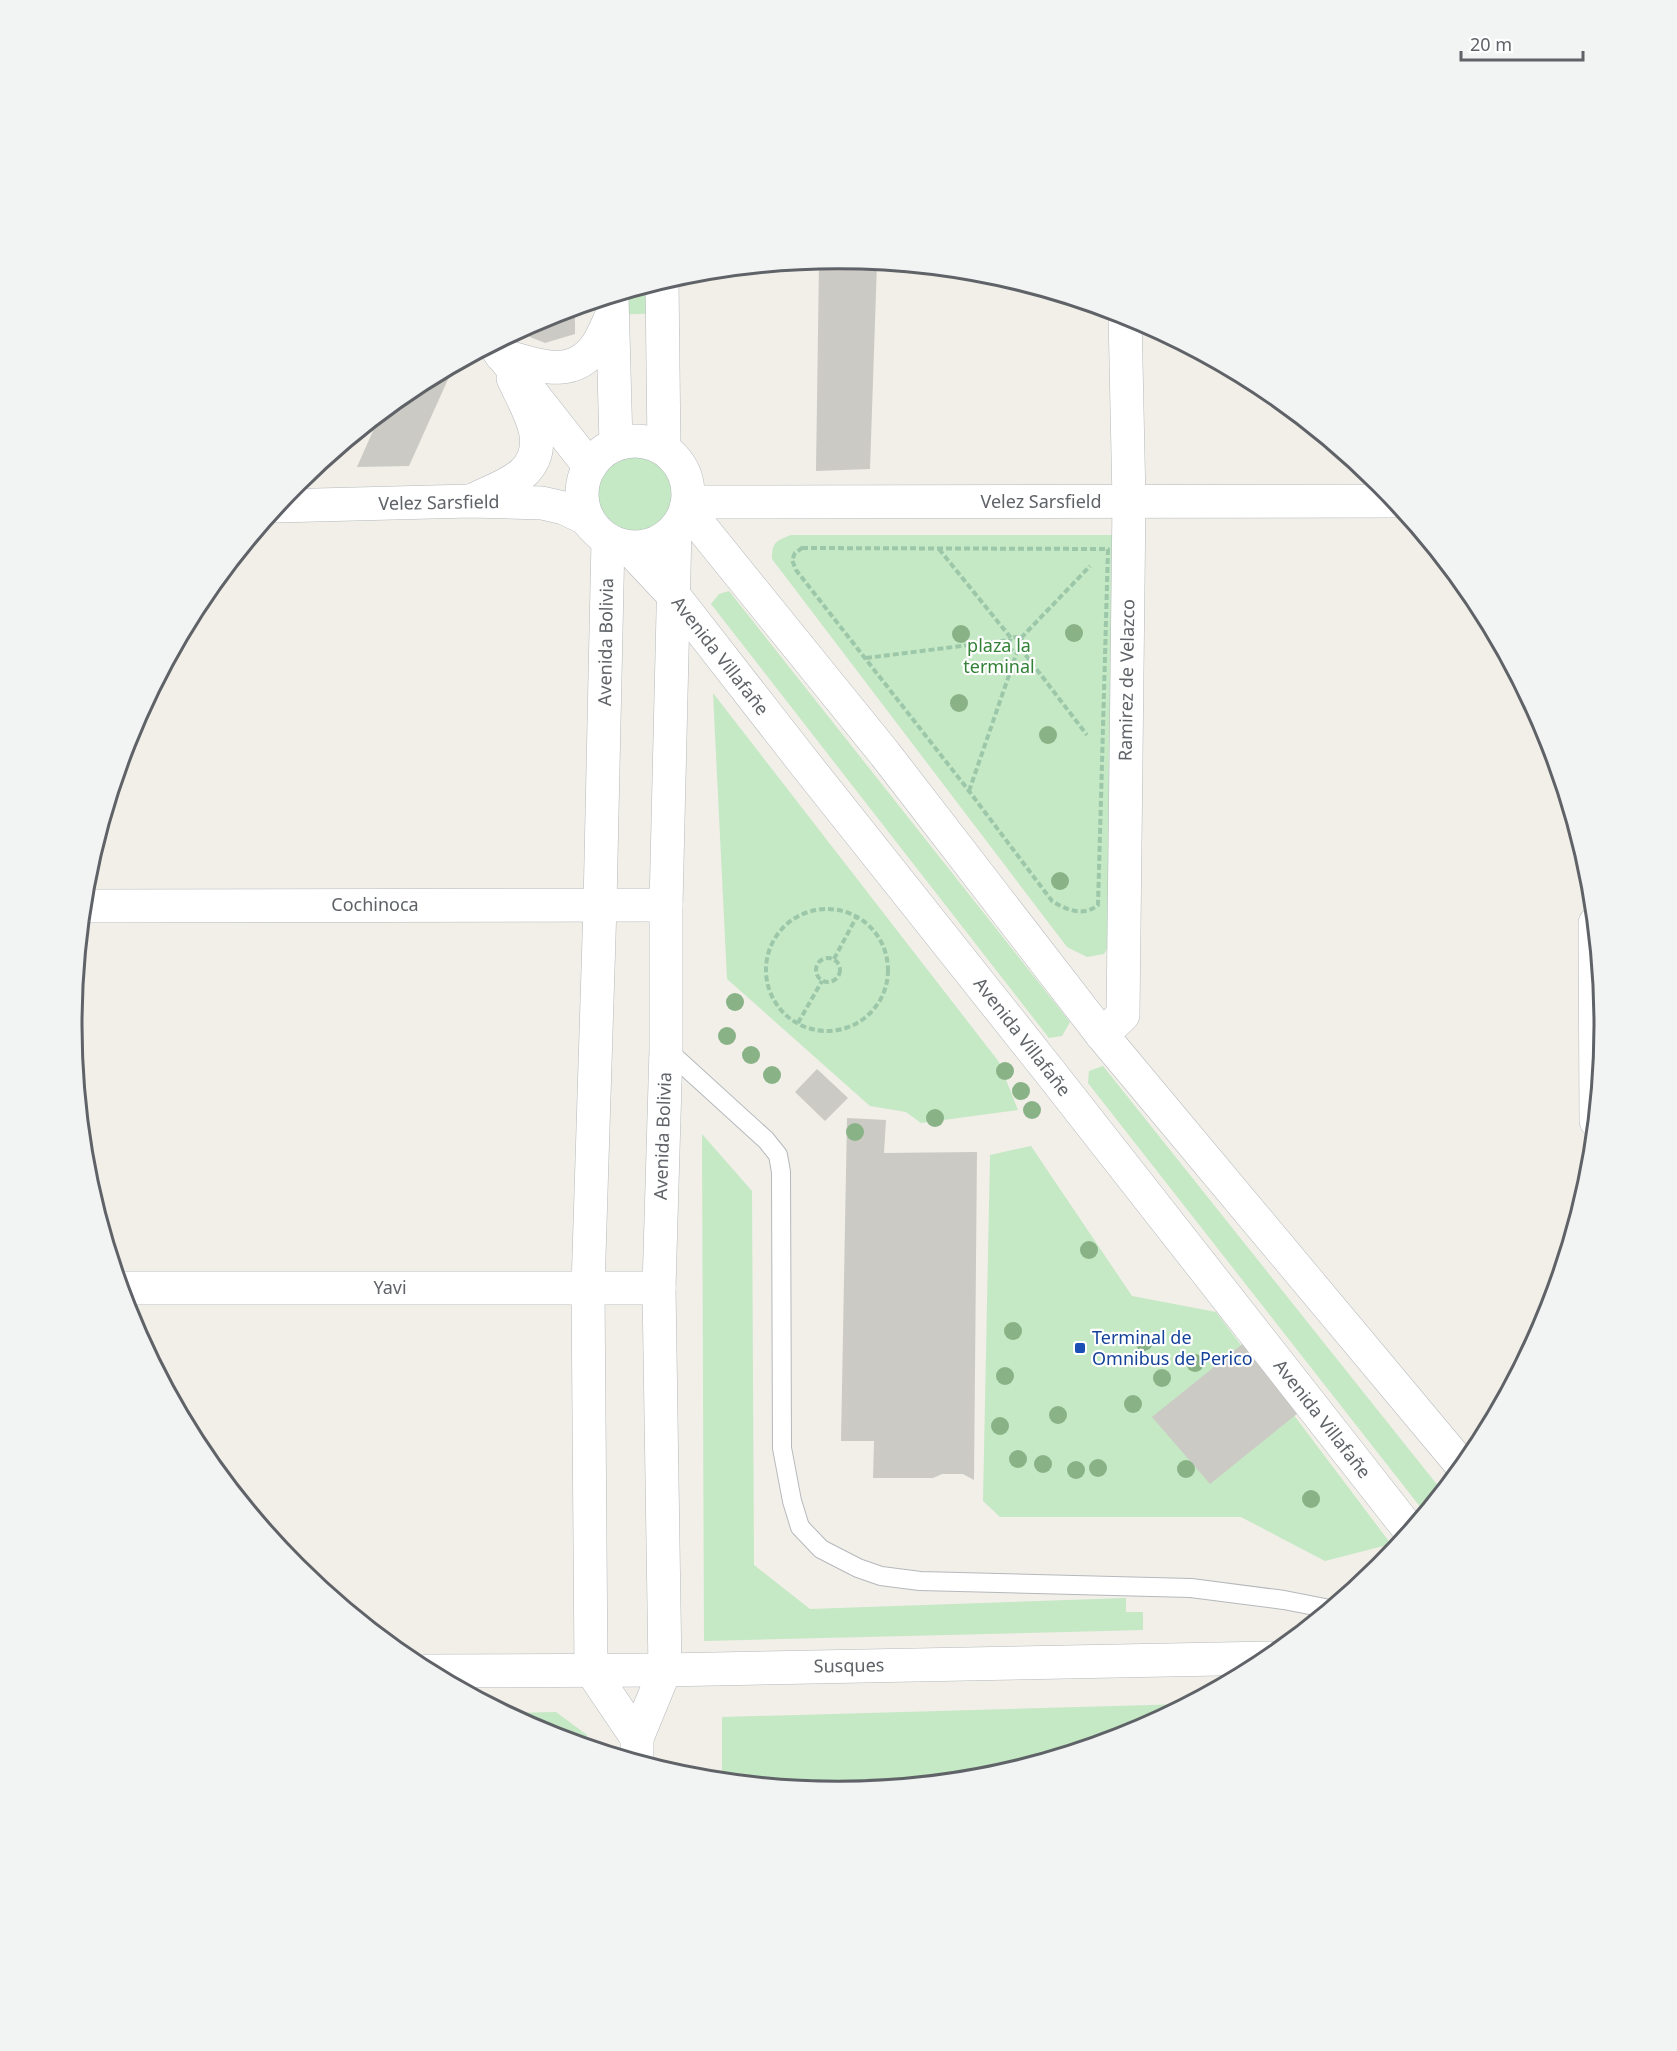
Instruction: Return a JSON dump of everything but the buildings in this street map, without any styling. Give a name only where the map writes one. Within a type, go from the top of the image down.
[{"type":"street","points":[[662,291],[664,449]]},
{"type":"street","points":[[612,306],[616,444]]},
{"type":"street","points":[[498,350],[546,367],[561,368],[572,365],[596,346],[612,306]]},
{"type":"street","name":"Ramirez de Velazco","points":[[1102,1035],[1123,1015],[1129,501],[1125,326]]},
{"type":"street","points":[[498,350],[590,467]]},
{"type":"street","points":[[470,501],[523,473],[534,459],[538,442],[531,417],[498,350]]},
{"type":"street","points":[[645,441],[664,449],[679,463],[687,482],[683,513],[662,540],[646,547],[610,538],[584,507],[582,487],[590,467],[601,453],[616,444],[645,441]]},
{"type":"street","name":"Velez Sarsfield","points":[[290,506],[470,501],[542,503],[564,508],[585,518],[610,538]]},
{"type":"street","name":"Velez Sarsfield","points":[[683,513],[1129,501],[1382,501]]},
{"type":"street","points":[[683,513],[885,754],[1102,1035],[1457,1460]]},
{"type":"street","name":"Avenida Bolivia","points":[[637,1750],[665,1670],[659,1288],[666,1048],[666,905],[675,597],[683,513]]},
{"type":"street","name":"Avenida Bolivia","points":[[610,538],[588,1287],[591,1670],[637,1750]]},
{"type":"street","name":"Avenida Villafañe","points":[[610,538],[675,597],[1406,1525]]},
{"type":"street","name":"Cochinoca","points":[[92,906],[666,905]]},
{"type":"street","name":"Yavi","points":[[130,1288],[659,1288]]},
{"type":"street","name":"Susques","points":[[445,1671],[665,1670],[1252,1658]]},
{"type":"lane","points":[[666,1048],[766,1140],[778,1155],[781,1172],[782,1448],[792,1501],[800,1527],[821,1549],[858,1568],[881,1576],[920,1581],[1191,1588],[1321,1607]]},
{"type":"path","points":[[802,548],[1108,549],[1098,905],[1092,911],[1083,912],[1061,907],[1052,901],[969,790],[796,570],[792,560],[795,553],[802,548]]},
{"type":"path","points":[[938,548],[1010,639]]},
{"type":"path","points":[[1100,557],[1108,549]]},
{"type":"path","points":[[1021,638],[1092,565]]},
{"type":"path","points":[[866,658],[1021,638]]},
{"type":"path","points":[[969,790],[1019,650],[1023,645],[1021,638]]},
{"type":"path","points":[[1010,639],[1008,645],[1010,650],[1019,650]]},
{"type":"path","points":[[1019,650],[1089,736]]},
{"type":"path","points":[[1096,745],[1102,754]]},
{"type":"path","points":[[838,909],[857,916],[872,928],[883,944],[889,961],[888,981],[882,998],[871,1013],[863,1019],[838,1030],[817,1030],[798,1023],[782,1012],[772,996],[766,978],[766,960],[773,942],[784,926],[799,915],[817,910],[838,909]]},
{"type":"path","points":[[834,959],[857,916]]},
{"type":"path","points":[[822,981],[817,974],[816,967],[824,958],[834,959]]},
{"type":"path","points":[[822,981],[833,981],[839,976],[840,968],[834,959]]},
{"type":"path","points":[[798,1023],[822,981]]},
{"type":"green space","points":[[662,291],[662,313],[612,315],[612,305]]},
{"type":"green space","points":[[639,450],[662,460],[675,475],[679,491],[676,508],[667,523],[654,534],[639,540],[623,537],[614,531],[594,510],[591,495],[595,479],[603,465],[623,453]]},
{"type":"green space","name":"plaza la terminal","points":[[791,535],[1122,535],[1114,937],[1104,954],[1087,957],[1067,947],[772,559],[776,543]]},
{"type":"green space","points":[[729,591],[1070,1022],[1062,1036],[1049,1038],[711,604],[719,594]]},
{"type":"green space","points":[[713,693],[999,1062],[1018,1110],[921,1123],[906,1112],[870,1106],[727,979]]},
{"type":"green space","points":[[1103,1066],[1438,1486],[1421,1507],[1088,1083],[1089,1071]]},
{"type":"green space","points":[[702,1134],[752,1191],[754,1565],[810,1609],[1126,1598],[1126,1612],[1143,1612],[1143,1630],[704,1641]]},
{"type":"green space","points":[[1031,1146],[1132,1296],[1216,1312],[1390,1542],[1387,1545],[1325,1561],[1241,1517],[1000,1517],[983,1501],[990,1155]]},
{"type":"green space","points":[[1172,1704],[1128,1724],[1034,1756],[986,1767],[888,1780],[789,1780],[722,1772],[722,1717]]},
{"type":"green space","points":[[556,1712],[587,1735],[587,1738],[549,1724],[523,1713]]},
{"type":"place","name":"Terminal de Omnibus de Perico","points":[[1080,1348]]}]
